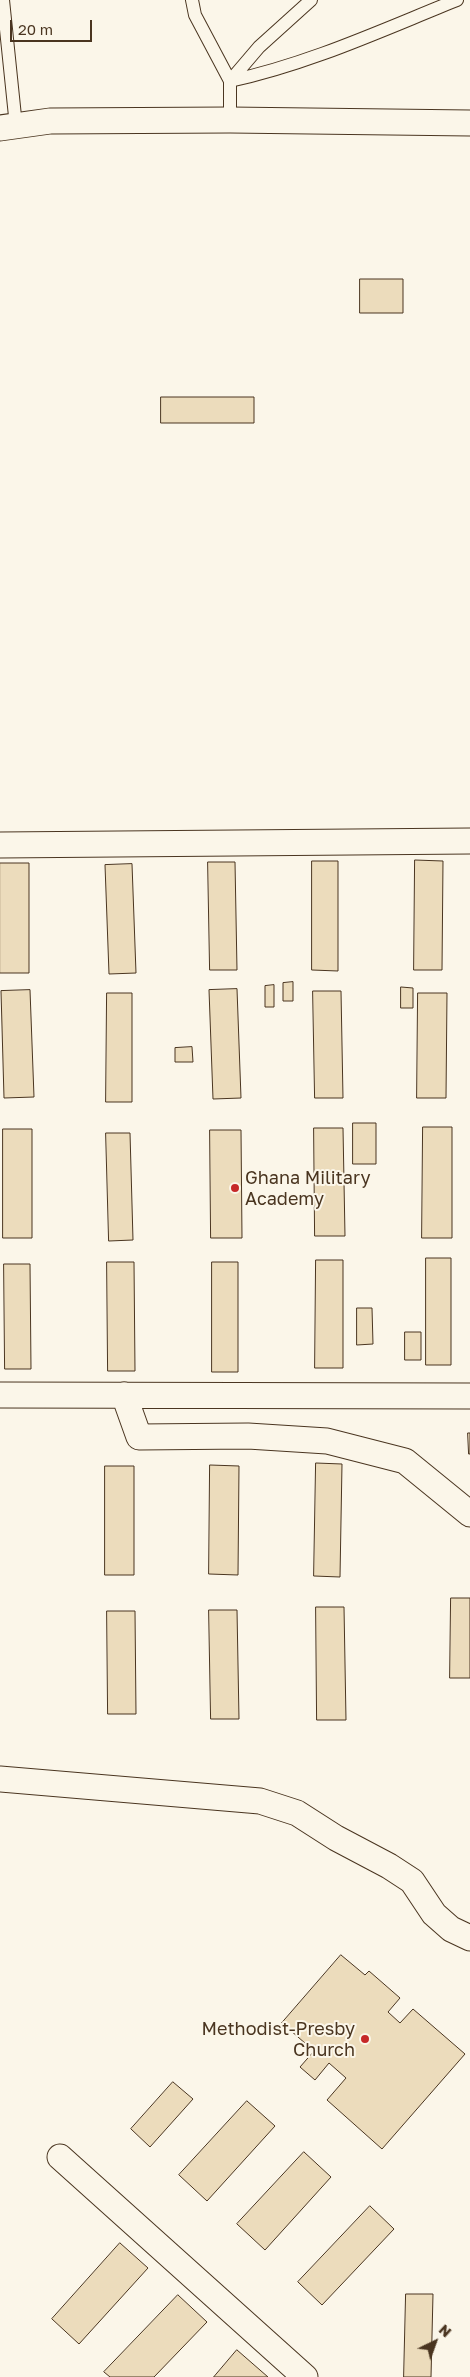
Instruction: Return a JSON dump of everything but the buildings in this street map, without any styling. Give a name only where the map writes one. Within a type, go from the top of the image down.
[{"type":"street","points":[[8,127],[50,121],[230,120],[470,123]]},
{"type":"street","points":[[0,845],[470,841]]},
{"type":"street","points":[[0,1395],[470,1396]]},
{"type":"street","points":[[124,1395],[140,1437],[248,1436],[327,1441],[405,1461],[470,1514]]},
{"type":"street","points":[[0,1779],[260,1800],[296,1813],[412,1881],[434,1914],[451,1929],[470,1938]]},
{"type":"street","points":[[60,2157],[305,2377]]},
{"type":"lane","points":[[3,0],[8,127]]},
{"type":"lane","points":[[192,0],[195,15],[230,81],[230,120]]},
{"type":"lane","points":[[230,81],[259,46],[311,0]]},
{"type":"lane","points":[[230,81],[272,72],[301,63],[457,0]]},
{"type":"place","name":"Ghana Military Academy","points":[[235,1188]]},
{"type":"place","name":"Methodist-Presby Church","points":[[365,2039]]}]
